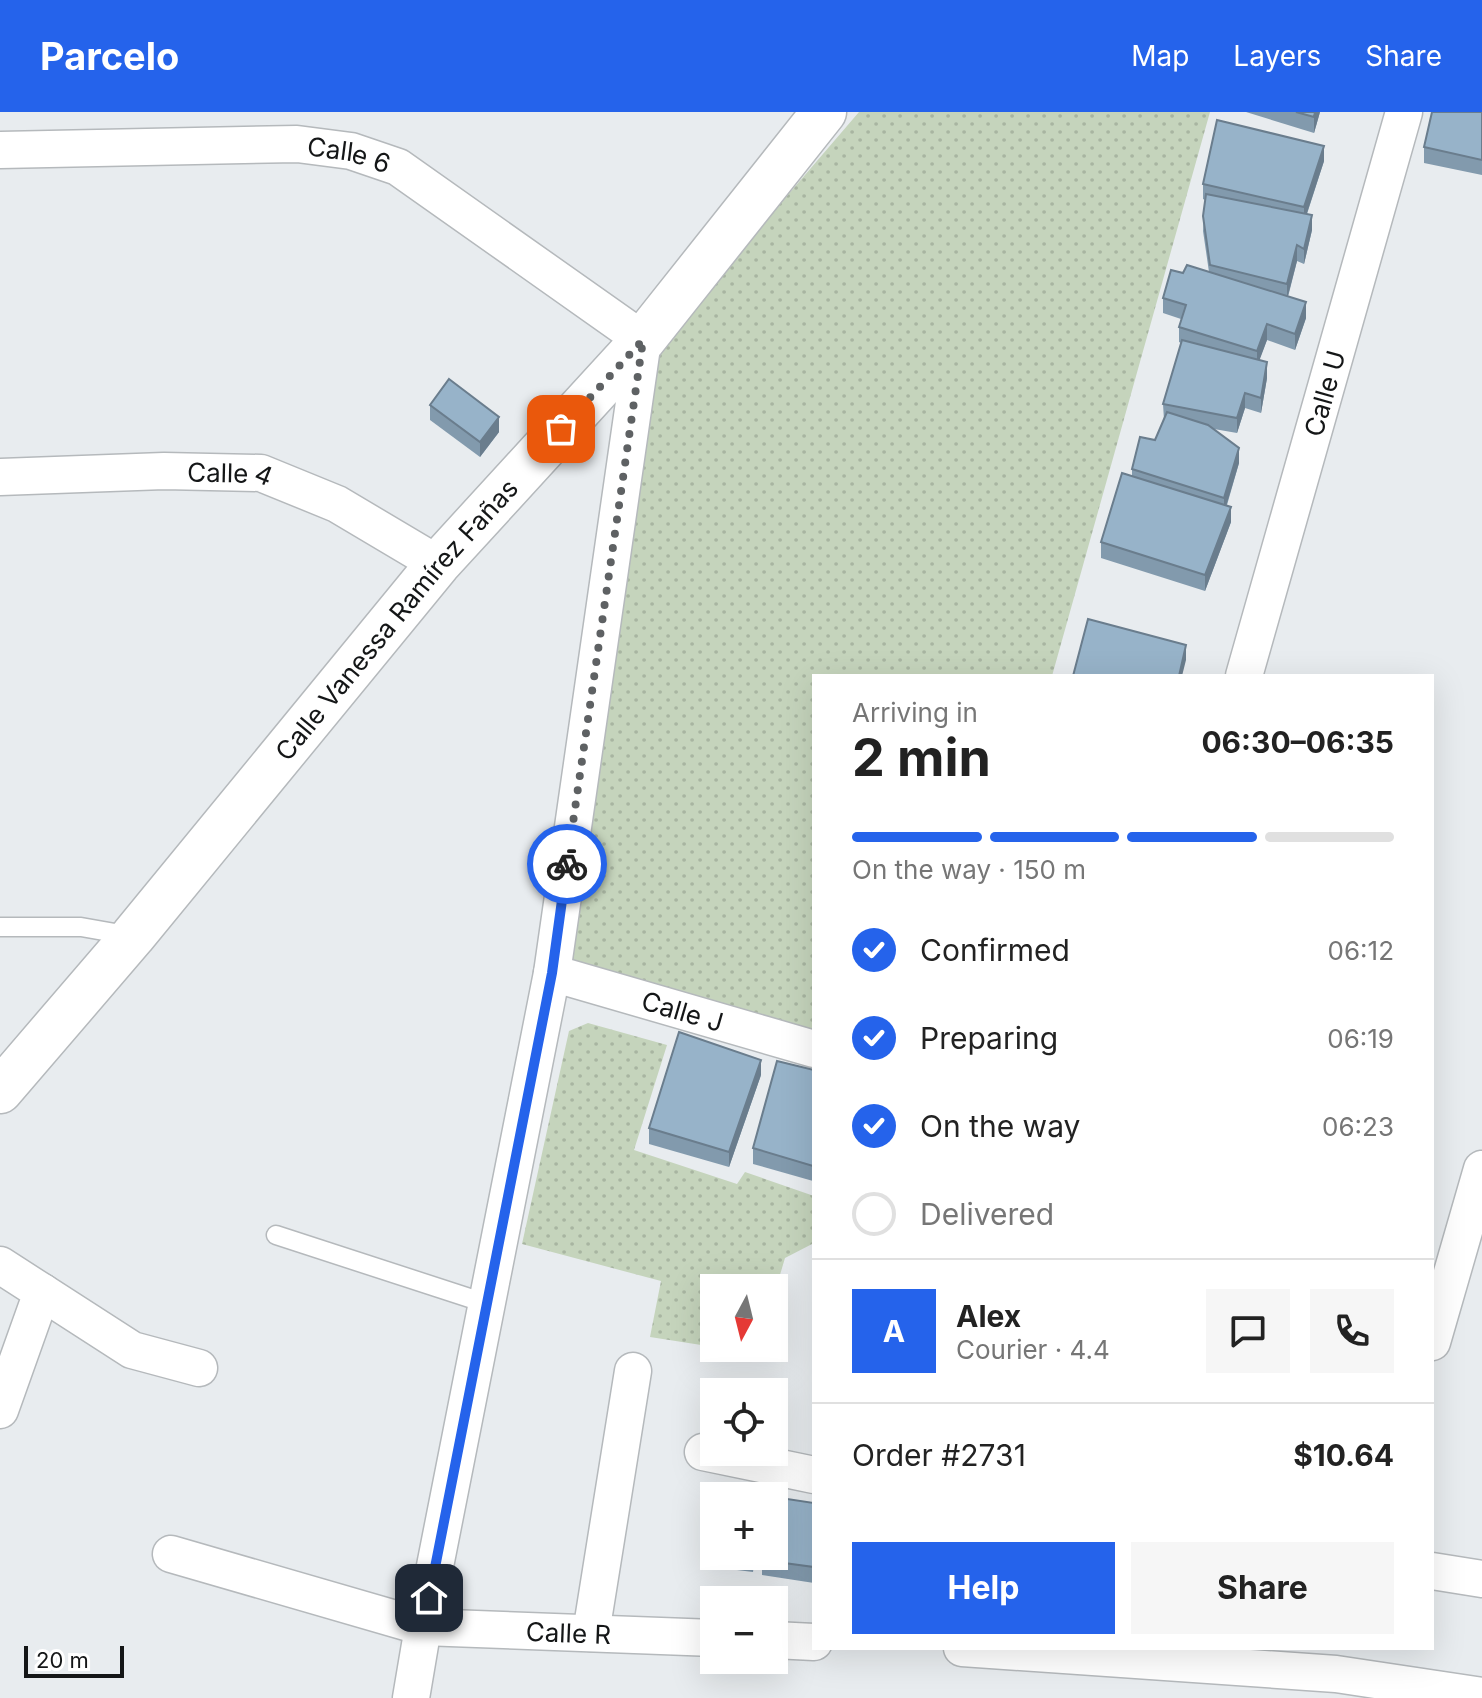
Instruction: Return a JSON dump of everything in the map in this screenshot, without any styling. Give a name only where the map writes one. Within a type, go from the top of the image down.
[{"type":"street","name":"Calle Vanessa Ramírez Fañas","points":[[3,1084],[133,936],[438,564],[643,340],[824,112]]},
{"type":"street","name":"Calle U","points":[[1245,674],[1404,112]]},
{"type":"street","name":"Calle 6","points":[[0,150],[297,144],[351,151],[398,167],[643,340]]},
{"type":"street","points":[[411,1698],[552,973],[643,340]]},
{"type":"street","name":"Calle 4","points":[[0,477],[164,471],[261,473],[337,504],[438,564]]},
{"type":"street","name":"Calle J","points":[[552,973],[812,1048]]},
{"type":"street","points":[[1434,1334],[1459,1239],[1482,1169]]},
{"type":"street","points":[[0,1265],[132,1350],[199,1368]]},
{"type":"street","points":[[0,1410],[42,1292]]},
{"type":"street","points":[[591,1633],[633,1371]]},
{"type":"street","points":[[771,1466],[812,1475]]},
{"type":"street","name":"Calle R","points":[[171,1554],[423,1627],[700,1637]]},
{"type":"street","points":[[1434,1571],[1482,1579]]},
{"type":"street","points":[[788,1641],[812,1642]]},
{"type":"street","points":[[992,1650],[1337,1673],[1482,1696]]},
{"type":"lane","points":[[0,927],[81,927],[133,936]]},
{"type":"lane","points":[[276,1235],[488,1304]]},
{"type":"green space","points":[[859,112],[1210,112],[1053,674],[812,674],[812,1037],[567,962],[659,345]]},
{"type":"green space","points":[[588,1023],[667,1045],[634,1150],[737,1184],[745,1172],[812,1195],[812,1244],[785,1258],[780,1274],[700,1274],[700,1345],[650,1337],[661,1281],[522,1244],[569,1031]]},
{"type":"building","points":[[1296,112],[1315,112],[1314,117]]},
{"type":"building","points":[[1432,112],[1482,112],[1482,160],[1424,147]]},
{"type":"building","points":[[1217,120],[1324,146],[1304,207],[1203,184]]},
{"type":"building","points":[[1206,194],[1312,215],[1304,249],[1297,245],[1287,284],[1210,265],[1203,216]]},
{"type":"building","points":[[1187,265],[1306,302],[1295,334],[1267,324],[1257,351],[1179,327],[1186,305],[1163,298],[1171,270],[1183,273]]},
{"type":"building","points":[[1182,340],[1267,362],[1261,398],[1245,393],[1237,418],[1163,404]]},
{"type":"building","points":[[449,379],[499,417],[480,442],[430,405]]},
{"type":"building","points":[[1167,412],[1208,425],[1239,448],[1224,498],[1132,469],[1140,437],[1155,440]]},
{"type":"building","points":[[1122,473],[1231,507],[1205,575],[1101,542]]},
{"type":"building","points":[[1088,619],[1186,645],[1179,674],[1074,674]]},
{"type":"building","points":[[679,1032],[761,1060],[729,1152],[649,1128]]},
{"type":"building","points":[[777,1061],[812,1070],[812,1166],[753,1148]]},
{"type":"building","points":[[788,1499],[812,1503],[812,1567],[788,1564]]},
{"type":"way so far","points":[[561,429],[643,340],[567,864]]},
{"type":"route","points":[[429,1598],[552,973],[567,864]]}]
